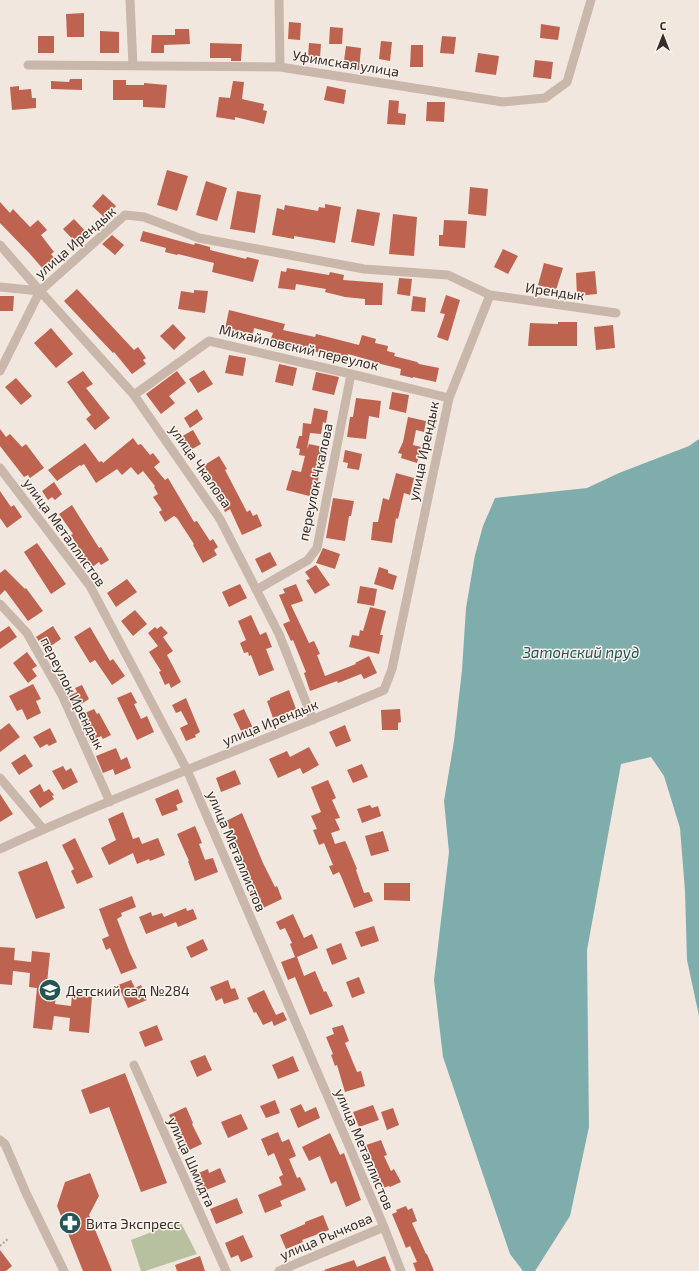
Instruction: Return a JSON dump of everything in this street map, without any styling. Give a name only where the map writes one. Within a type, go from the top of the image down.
[{"type":"street","points":[[130,0],[133,66]]},
{"type":"street","points":[[279,0],[280,67]]},
{"type":"street","name":"Уфимская улица","points":[[28,65],[280,67],[503,102],[545,98],[567,82],[591,0]]},
{"type":"street","name":"улица Ирендык","points":[[0,849],[43,829],[384,690],[392,669],[449,398],[490,295],[448,275],[364,269],[342,265],[199,238],[144,217],[125,215],[115,222],[40,291]]},
{"type":"street","name":"улица Чкалова","points":[[0,245],[134,395],[220,519],[279,634],[313,720]]},
{"type":"street","points":[[0,287],[40,291],[0,371]]},
{"type":"street","name":"Ирендык","points":[[490,295],[616,313]]},
{"type":"street","name":"Михайловский переулок","points":[[134,395],[209,341],[449,398]]},
{"type":"street","name":"переулок Чкалова","points":[[256,590],[308,560],[317,548],[351,374]]},
{"type":"street","name":"улица Металлистов","points":[[0,468],[90,586],[187,770],[384,1227],[401,1271]]},
{"type":"street","name":"переулок Ирендык","points":[[0,604],[27,633],[62,696],[110,802]]},
{"type":"street","points":[[0,778],[43,829]]},
{"type":"street","name":"улица Шмидта","points":[[134,1065],[226,1271]]},
{"type":"street","points":[[0,1140],[5,1144],[26,1193],[64,1271]]},
{"type":"street","name":"улица Рычкова","points":[[279,1271],[384,1227]]},
{"type":"path","points":[[0,1246],[10,1238]]},
{"type":"green space","points":[[180,1221],[197,1254],[141,1271],[131,1240]]},
{"type":"water","name":"Затонский пруд","points":[[699,439],[699,1016],[687,960],[685,891],[680,828],[664,776],[651,757],[621,764],[587,950],[589,1127],[570,1216],[535,1271],[523,1271],[510,1254],[443,1057],[434,980],[449,852],[444,801],[454,741],[462,670],[466,608],[475,555],[483,526],[495,498],[587,488],[619,473],[689,446]]},
{"type":"building","points":[[84,13],[84,37],[67,37],[66,14]]},
{"type":"building","points":[[289,22],[301,23],[300,40],[288,39]]},
{"type":"building","points":[[541,24],[560,27],[558,40],[540,38]]},
{"type":"building","points":[[330,27],[343,28],[342,44],[329,44]]},
{"type":"building","points":[[175,29],[189,29],[190,44],[164,45],[164,53],[151,53],[152,35],[175,35]]},
{"type":"building","points":[[100,31],[119,32],[119,53],[100,53]]},
{"type":"building","points":[[38,36],[54,36],[54,53],[38,53]]},
{"type":"building","points":[[442,36],[456,37],[454,54],[440,53]]},
{"type":"building","points":[[381,41],[392,42],[390,61],[379,59]]},
{"type":"building","points":[[210,43],[242,44],[241,61],[231,61],[231,58],[210,58]]},
{"type":"building","points":[[309,43],[321,44],[320,58],[308,57]]},
{"type":"building","points":[[411,45],[423,45],[423,67],[410,67]]},
{"type":"building","points":[[346,46],[361,48],[359,70],[343,68]]},
{"type":"building","points":[[478,53],[499,56],[496,75],[475,72]]},
{"type":"building","points":[[535,60],[553,62],[551,79],[533,77]]},
{"type":"building","points":[[70,79],[82,79],[82,90],[51,89],[51,81],[69,82]]},
{"type":"building","points":[[113,80],[126,80],[126,85],[144,85],[144,83],[167,85],[165,108],[143,107],[143,100],[113,100]]},
{"type":"building","points":[[233,81],[244,82],[242,99],[264,104],[263,110],[267,111],[264,124],[235,117],[235,120],[216,117],[219,97],[230,98]]},
{"type":"building","points":[[19,86],[19,90],[31,89],[32,98],[36,98],[36,108],[12,110],[10,87]]},
{"type":"building","points":[[327,86],[346,90],[344,104],[324,100]]},
{"type":"building","points":[[389,100],[399,101],[398,113],[406,114],[405,125],[387,124]]},
{"type":"building","points":[[427,102],[445,102],[444,122],[426,121]]},
{"type":"building","points":[[167,170],[188,176],[177,211],[157,205]]},
{"type":"building","points":[[206,181],[227,188],[217,221],[196,215]]},
{"type":"building","points":[[470,187],[488,189],[486,216],[468,214]]},
{"type":"building","points":[[237,191],[261,195],[255,233],[230,229]]},
{"type":"building","points":[[103,194],[116,206],[105,218],[92,206]]},
{"type":"building","points":[[0,202],[10,213],[13,209],[30,227],[38,220],[47,230],[41,235],[54,252],[51,254],[56,260],[44,270],[0,223]]},
{"type":"building","points":[[325,204],[341,207],[335,243],[294,236],[294,239],[272,235],[277,208],[284,210],[285,205],[318,211],[319,207],[325,208]]},
{"type":"building","points":[[357,209],[380,213],[374,246],[351,242]]},
{"type":"building","points":[[393,214],[417,217],[414,256],[389,254]]},
{"type":"building","points":[[74,219],[88,234],[77,244],[63,229]]},
{"type":"building","points":[[444,220],[467,221],[465,248],[439,246],[439,235],[443,235]]},
{"type":"building","points":[[143,231],[194,245],[195,243],[210,247],[210,250],[246,259],[247,257],[259,260],[253,282],[212,272],[214,263],[165,252],[166,248],[140,241]]},
{"type":"building","points":[[112,235],[124,245],[115,255],[102,244]]},
{"type":"building","points":[[503,249],[518,256],[508,274],[494,267]]},
{"type":"building","points":[[544,263],[563,268],[556,290],[538,285]]},
{"type":"building","points":[[287,268],[329,275],[330,272],[344,275],[343,280],[383,283],[382,305],[365,305],[365,299],[345,297],[325,292],[326,289],[296,284],[295,290],[278,288],[281,271],[286,272]]},
{"type":"building","points":[[595,271],[597,294],[577,296],[576,273]]},
{"type":"building","points":[[399,278],[412,279],[410,296],[397,294]]},
{"type":"building","points":[[77,289],[134,350],[138,347],[146,358],[143,360],[146,364],[132,374],[114,352],[113,353],[64,301]]},
{"type":"building","points":[[194,290],[208,291],[205,313],[178,309],[181,291],[194,293]]},
{"type":"building","points":[[446,295],[460,300],[448,341],[437,337],[445,314],[440,313]]},
{"type":"building","points":[[0,296],[14,296],[13,311],[0,311]]},
{"type":"building","points":[[413,296],[426,298],[425,312],[411,311]]},
{"type":"building","points":[[229,310],[285,324],[283,330],[315,337],[316,334],[359,345],[362,335],[376,339],[375,343],[388,346],[387,351],[395,353],[394,356],[417,362],[419,364],[439,368],[436,382],[400,375],[401,369],[348,354],[346,362],[332,358],[333,355],[285,346],[270,341],[273,333],[254,328],[253,334],[225,329]]},
{"type":"building","points":[[558,322],[577,322],[577,346],[528,346],[530,323],[558,324]]},
{"type":"building","points":[[173,324],[186,338],[174,350],[160,336]]},
{"type":"building","points":[[613,325],[615,348],[596,350],[594,327]]},
{"type":"building","points":[[51,328],[73,354],[56,368],[34,343]]},
{"type":"building","points":[[229,355],[246,358],[243,376],[225,373]]},
{"type":"building","points":[[279,364],[297,368],[293,386],[275,382]]},
{"type":"building","points":[[204,370],[213,384],[198,393],[189,379]]},
{"type":"building","points":[[83,371],[93,384],[86,388],[110,418],[95,430],[86,419],[91,415],[67,382]]},
{"type":"building","points":[[177,371],[186,383],[169,396],[175,403],[161,414],[146,394]]},
{"type":"building","points":[[316,372],[339,377],[334,395],[312,390]]},
{"type":"building","points":[[16,378],[32,396],[21,405],[5,387]]},
{"type":"building","points":[[392,392],[409,395],[406,413],[389,409]]},
{"type":"building","points":[[356,398],[381,401],[379,418],[369,416],[366,439],[347,437],[350,417],[353,417]]},
{"type":"building","points":[[314,408],[328,411],[326,423],[323,422],[321,434],[310,433],[307,449],[309,444],[323,447],[320,458],[324,459],[313,497],[286,490],[292,470],[301,472],[305,456],[299,455],[300,449],[296,448],[299,436],[302,436],[303,423],[311,424]]},
{"type":"building","points":[[197,409],[203,419],[190,428],[184,418]]},
{"type":"building","points":[[408,417],[426,421],[424,432],[416,430],[413,445],[421,447],[417,463],[401,458],[402,454],[398,453],[403,442]]},
{"type":"building","points":[[0,429],[6,437],[10,434],[22,447],[26,444],[44,468],[30,478],[28,475],[24,477],[0,446]]},
{"type":"building","points":[[193,430],[201,444],[187,452],[179,438]]},
{"type":"building","points":[[133,438],[138,445],[141,444],[150,455],[153,453],[160,462],[154,467],[165,480],[168,478],[194,522],[197,521],[210,541],[213,539],[218,547],[214,550],[217,555],[203,563],[193,545],[194,544],[177,518],[174,516],[165,522],[159,512],[162,510],[153,497],[158,494],[154,487],[155,486],[143,471],[138,475],[131,467],[122,475],[117,469],[96,483],[84,464],[81,466],[80,465],[57,481],[48,470],[85,443],[99,462],[102,461],[103,463]]},
{"type":"building","points":[[345,450],[362,454],[359,470],[347,468],[348,463],[343,462]]},
{"type":"building","points":[[219,456],[227,469],[225,470],[247,512],[250,510],[253,516],[257,514],[262,526],[242,535],[230,509],[225,512],[215,491],[217,490],[203,466]]},
{"type":"building","points":[[396,473],[414,478],[410,495],[404,493],[398,519],[396,518],[392,543],[371,540],[373,522],[378,522],[383,498],[389,500]]},
{"type":"building","points":[[54,482],[62,494],[55,500],[52,497],[48,500],[42,491]]},
{"type":"building","points":[[0,491],[11,507],[14,505],[22,517],[7,528],[0,518]]},
{"type":"building","points":[[333,498],[354,501],[351,516],[349,516],[345,541],[326,538]]},
{"type":"building","points":[[72,505],[99,548],[101,547],[109,560],[101,565],[99,562],[91,568],[71,535],[73,534],[59,514]]},
{"type":"building","points":[[37,543],[66,584],[51,594],[24,552]]},
{"type":"building","points":[[323,548],[340,554],[335,569],[316,563]]},
{"type":"building","points":[[270,552],[277,565],[262,573],[255,559]]},
{"type":"building","points":[[316,565],[330,585],[315,594],[306,580],[310,579],[305,572]]},
{"type":"building","points":[[379,567],[388,570],[388,573],[397,576],[393,590],[374,584]]},
{"type":"building","points":[[5,569],[25,589],[26,588],[43,611],[28,621],[5,590],[0,595],[0,573]]},
{"type":"building","points":[[127,579],[137,592],[116,607],[107,593]]},
{"type":"building","points":[[240,584],[247,598],[229,607],[222,592]]},
{"type":"building","points":[[296,584],[303,601],[291,605],[309,643],[314,641],[320,654],[317,655],[325,676],[356,664],[355,663],[369,656],[377,673],[364,679],[361,674],[338,683],[337,681],[310,691],[304,673],[306,672],[293,640],[291,641],[283,624],[290,621],[279,595],[285,593],[283,589]]},
{"type":"building","points":[[360,586],[377,589],[374,606],[357,603]]},
{"type":"building","points":[[370,607],[386,611],[380,635],[383,635],[379,654],[349,647],[352,635],[359,636],[360,630],[363,631]]},
{"type":"building","points":[[135,610],[147,624],[133,636],[121,621]]},
{"type":"building","points":[[251,615],[260,635],[266,632],[272,647],[266,649],[274,670],[259,676],[251,655],[249,656],[248,652],[244,653],[240,643],[246,640],[238,621]]},
{"type":"building","points":[[9,626],[17,637],[0,649],[0,632]]},
{"type":"building","points":[[53,626],[61,639],[45,650],[36,637]]},
{"type":"building","points":[[161,626],[168,633],[163,637],[173,651],[167,655],[181,682],[171,688],[169,683],[165,685],[159,672],[161,671],[149,652],[158,646],[148,633],[155,627],[157,629]]},
{"type":"building","points":[[90,627],[110,661],[113,659],[125,676],[112,685],[95,660],[90,663],[74,637]]},
{"type":"building","points":[[27,652],[37,666],[32,669],[37,676],[28,683],[13,663]]},
{"type":"building","points":[[33,684],[41,699],[36,701],[41,713],[27,720],[22,709],[17,711],[9,696]]},
{"type":"building","points":[[82,685],[89,699],[75,708],[69,696],[77,692],[75,688]]},
{"type":"building","points":[[289,690],[296,709],[273,718],[267,701],[270,700],[270,698]]},
{"type":"building","points":[[131,692],[137,703],[134,704],[141,719],[147,716],[154,732],[137,740],[117,698]]},
{"type":"building","points":[[186,698],[200,732],[195,735],[196,737],[186,741],[180,728],[188,724],[181,711],[176,713],[172,705]]},
{"type":"building","points":[[94,709],[97,714],[99,713],[111,735],[103,739],[101,736],[90,742],[78,716]]},
{"type":"building","points":[[244,709],[253,728],[242,733],[233,714]]},
{"type":"building","points":[[400,709],[401,722],[398,723],[398,730],[382,730],[381,710]]},
{"type":"building","points":[[9,723],[20,737],[0,752],[0,730]]},
{"type":"building","points":[[345,725],[351,741],[336,747],[329,732]]},
{"type":"building","points":[[50,728],[57,742],[49,746],[47,744],[40,748],[33,737]]},
{"type":"building","points":[[309,747],[319,765],[303,774],[300,768],[278,778],[269,759],[287,751],[290,757]]},
{"type":"building","points":[[116,748],[121,760],[127,757],[131,768],[115,775],[113,769],[103,773],[96,756]]},
{"type":"building","points":[[25,754],[33,766],[19,775],[11,763]]},
{"type":"building","points":[[362,764],[368,777],[353,783],[347,770]]},
{"type":"building","points":[[63,766],[66,771],[71,768],[78,782],[63,790],[52,771]]},
{"type":"building","points":[[235,770],[241,784],[221,792],[216,778]]},
{"type":"building","points":[[328,780],[336,798],[332,800],[340,818],[335,819],[340,830],[331,833],[335,844],[345,841],[357,869],[356,870],[364,893],[369,892],[373,901],[354,908],[339,872],[333,875],[329,866],[333,865],[324,843],[319,845],[313,830],[317,829],[311,816],[321,812],[311,787]]},
{"type":"building","points":[[40,784],[44,792],[49,789],[54,795],[52,796],[54,799],[40,808],[29,791]]},
{"type":"building","points":[[178,789],[183,802],[176,805],[178,810],[162,816],[155,799]]},
{"type":"building","points":[[0,794],[13,814],[0,822]]},
{"type":"building","points":[[370,805],[372,808],[378,806],[381,816],[362,823],[357,809]]},
{"type":"building","points":[[123,812],[133,839],[139,837],[142,844],[158,838],[165,855],[137,864],[133,853],[109,865],[101,848],[116,840],[108,819]]},
{"type":"building","points":[[242,813],[263,863],[275,887],[277,886],[282,899],[263,908],[259,898],[253,901],[249,891],[254,890],[236,851],[239,850],[226,821]]},
{"type":"building","points":[[195,826],[202,843],[199,844],[205,860],[213,858],[218,872],[195,881],[189,861],[177,834]]},
{"type":"building","points":[[383,831],[389,851],[371,856],[365,836]]},
{"type":"building","points":[[75,838],[93,877],[77,884],[71,871],[74,869],[62,845]]},
{"type":"building","points":[[47,861],[65,908],[36,919],[18,872]]},
{"type":"building","points":[[384,883],[410,883],[410,901],[384,900]]},
{"type":"building","points":[[132,896],[136,907],[121,913],[122,916],[117,919],[137,968],[121,974],[110,948],[106,950],[102,939],[109,936],[99,909]]},
{"type":"building","points":[[186,908],[187,911],[193,909],[197,919],[178,927],[176,922],[146,934],[139,917],[151,912],[152,916],[162,913],[164,917]]},
{"type":"building","points":[[293,914],[304,938],[312,934],[318,948],[297,957],[304,976],[315,971],[324,992],[326,991],[333,1006],[310,1015],[295,977],[288,980],[281,962],[295,957],[290,944],[292,943],[285,928],[280,930],[276,922]]},
{"type":"building","points":[[374,926],[379,941],[361,947],[355,932]]},
{"type":"building","points":[[203,939],[208,950],[191,958],[186,947]]},
{"type":"building","points":[[341,943],[347,959],[332,965],[326,949]]},
{"type":"building","points":[[0,947],[15,948],[14,960],[31,962],[32,951],[50,953],[46,993],[56,994],[55,1004],[71,1006],[72,995],[92,997],[89,1033],[69,1031],[70,1018],[54,1016],[52,1030],[33,1028],[37,988],[29,987],[30,973],[13,971],[12,985],[0,984]]},
{"type":"building","points":[[359,977],[365,993],[352,998],[346,982]]},
{"type":"building","points":[[131,980],[135,988],[141,985],[147,1000],[128,1008],[118,985]]},
{"type":"building","points":[[228,980],[231,989],[235,988],[239,999],[224,1004],[222,998],[216,1001],[210,987]]},
{"type":"building","points":[[264,990],[276,1015],[283,1012],[287,1020],[274,1026],[272,1021],[263,1025],[256,1012],[254,1013],[247,998]]},
{"type":"building","points":[[157,1025],[163,1040],[145,1047],[139,1032]]},
{"type":"building","points":[[343,1025],[349,1041],[345,1043],[357,1072],[361,1071],[365,1086],[345,1092],[337,1065],[335,1066],[331,1055],[333,1054],[326,1037],[334,1034],[332,1028]]},
{"type":"building","points":[[205,1055],[212,1070],[197,1077],[190,1061]]},
{"type":"building","points":[[293,1056],[299,1071],[278,1079],[272,1065]]},
{"type":"building","points":[[125,1073],[167,1183],[141,1192],[109,1107],[90,1114],[81,1090]]},
{"type":"building","points":[[275,1100],[280,1113],[266,1118],[260,1106]]},
{"type":"building","points":[[301,1104],[305,1112],[316,1107],[320,1118],[298,1128],[290,1109]]},
{"type":"building","points":[[373,1105],[379,1120],[359,1127],[353,1112]]},
{"type":"building","points":[[186,1107],[193,1123],[192,1124],[202,1144],[187,1151],[169,1115]]},
{"type":"building","points":[[393,1108],[399,1125],[387,1130],[381,1112]]},
{"type":"building","points":[[241,1114],[248,1129],[228,1138],[221,1122]]},
{"type":"building","points":[[278,1132],[282,1142],[289,1139],[296,1156],[289,1159],[297,1178],[300,1177],[306,1190],[280,1201],[282,1206],[265,1213],[258,1195],[282,1185],[279,1177],[283,1175],[274,1153],[268,1156],[261,1139]]},
{"type":"building","points":[[330,1133],[340,1155],[344,1153],[361,1200],[346,1207],[336,1181],[331,1184],[320,1156],[309,1161],[302,1147]]},
{"type":"building","points":[[381,1140],[387,1155],[384,1156],[391,1171],[394,1169],[401,1182],[390,1187],[383,1188],[374,1171],[376,1170],[366,1145]]},
{"type":"building","points":[[220,1168],[226,1182],[204,1191],[196,1174],[208,1169],[209,1173]]},
{"type":"building","points":[[90,1173],[99,1196],[89,1215],[112,1271],[83,1271],[57,1206],[65,1182]]},
{"type":"building","points":[[237,1198],[243,1213],[216,1224],[210,1209]]},
{"type":"building","points":[[406,1206],[408,1210],[412,1208],[417,1221],[412,1223],[434,1271],[416,1271],[413,1263],[417,1262],[410,1246],[406,1248],[392,1214],[397,1212],[396,1210]]},
{"type":"building","points":[[323,1215],[329,1230],[302,1240],[303,1242],[286,1249],[280,1235],[305,1224],[305,1222]]},
{"type":"building","points":[[243,1235],[253,1257],[241,1262],[238,1255],[231,1258],[225,1243]]},
{"type":"building","points":[[0,1250],[12,1266],[6,1271],[0,1271]]},
{"type":"building","points":[[200,1256],[205,1271],[177,1271],[175,1265]]},
{"type":"building","points":[[385,1256],[391,1271],[324,1270],[354,1260],[357,1267]]},
{"type":"place","name":"Детский сад №284","points":[[50,990]]},
{"type":"place","name":"Вита Экспресс","points":[[70,1223]]}]
